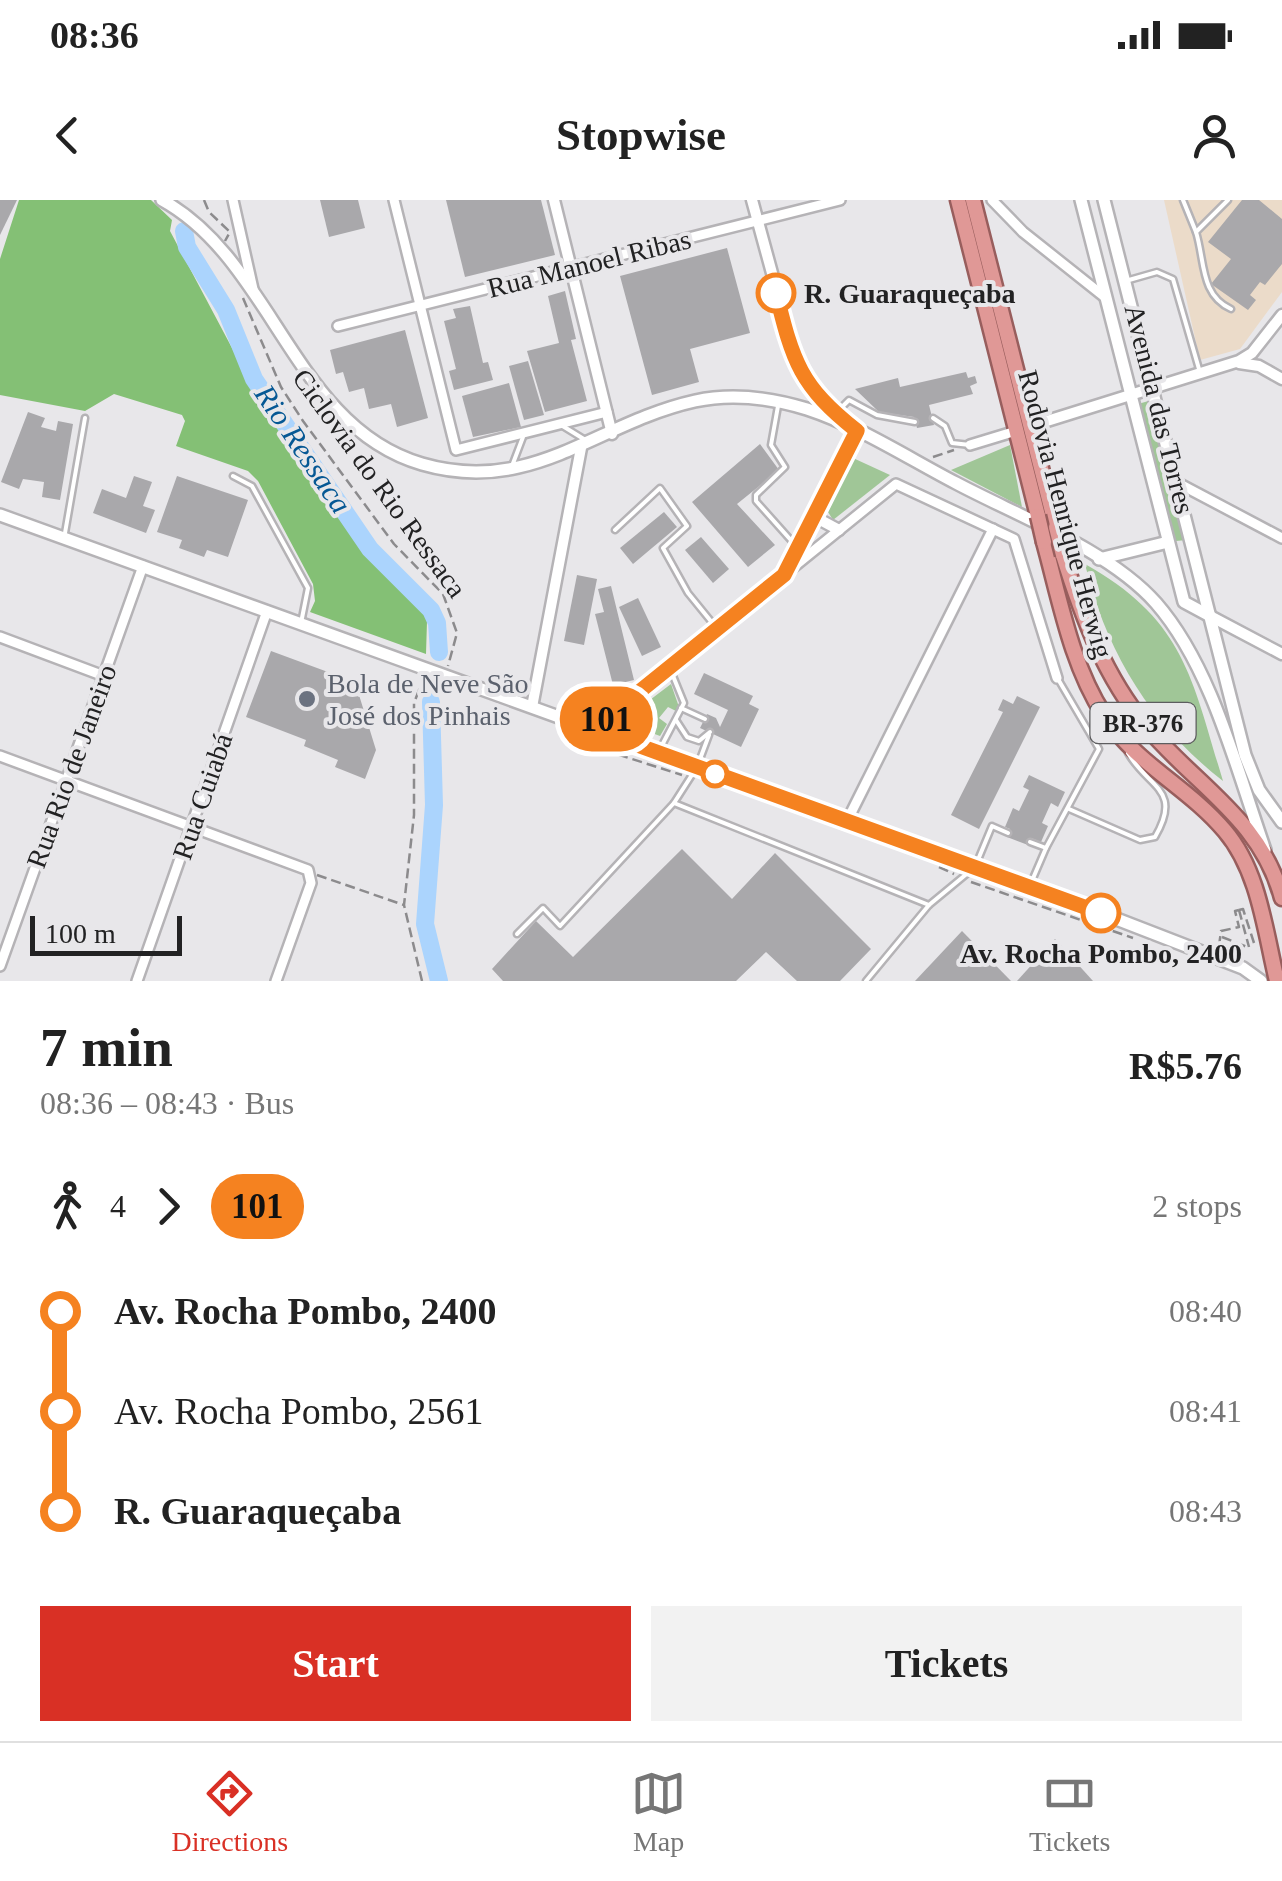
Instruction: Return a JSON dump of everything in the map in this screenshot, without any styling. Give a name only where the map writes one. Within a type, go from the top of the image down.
[{"type":"highway","name":"Rodovia Henrique Herwig","points":[[958,200],[1085,621],[1133,710],[1164,746],[1238,814],[1269,860]]},
{"type":"highway","name":"Rodovia Henrique Herwig","points":[[974,200],[1024,428],[1038,516],[1082,673],[1102,712],[1126,744],[1216,820],[1236,846],[1256,893],[1276,981]]},
{"type":"highway","points":[[1269,860],[1282,898]]},
{"type":"main road","points":[[162,200],[193,221],[218,246],[248,294],[338,411],[378,444],[421,464],[446,470],[510,471],[694,402],[736,397],[780,402],[857,431],[1099,560],[1155,602],[1185,644],[1245,754],[1259,790],[1282,822]]},
{"type":"main road","name":"Avenida das Torres","points":[[1081,200],[1184,602],[1210,616]]},
{"type":"main road","name":"Avenida das Torres","points":[[1104,200],[1245,754]]},
{"type":"main road","points":[[0,514],[658,753],[694,772],[975,867],[1214,956],[1261,981]]},
{"type":"main road","points":[[1099,560],[1192,545]]},
{"type":"main road","points":[[1205,686],[1269,860]]},
{"type":"street","points":[[232,200],[248,294]]},
{"type":"street","points":[[394,200],[456,450],[606,412]]},
{"type":"street","points":[[554,200],[612,434]]},
{"type":"street","points":[[752,200],[798,368],[819,400],[857,431],[784,575]]},
{"type":"street","name":"Rua Manoel Ribas","points":[[338,326],[840,200]]},
{"type":"street","points":[[992,200],[1024,232],[1106,298]]},
{"type":"street","points":[[970,445],[1233,363],[1249,355],[1282,314]]},
{"type":"street","points":[[1261,341],[1268,371]]},
{"type":"street","points":[[1233,363],[1254,364],[1282,379]]},
{"type":"street","points":[[532,707],[586,445]]},
{"type":"street","points":[[1176,482],[1282,538]]},
{"type":"street","points":[[593,729],[896,484],[1014,539],[1058,678]]},
{"type":"street","points":[[813,516],[839,530]]},
{"type":"street","points":[[847,821],[993,530]]},
{"type":"street","name":"Rua Rio de Janeiro","points":[[0,966],[143,566]]},
{"type":"street","name":"Rua Cuiabá","points":[[137,981],[267,611]]},
{"type":"street","points":[[1210,616],[1282,654]]},
{"type":"street","points":[[0,637],[104,676]]},
{"type":"street","points":[[0,756],[311,873],[312,882],[278,980]]},
{"type":"lane","points":[[1183,200],[1196,232],[1209,291],[1231,310]]},
{"type":"lane","points":[[1196,232],[1228,200]]},
{"type":"lane","points":[[1125,281],[1158,272],[1172,279],[1200,374]]},
{"type":"lane","points":[[857,431],[841,408],[849,400],[877,415],[915,422]]},
{"type":"lane","points":[[780,402],[770,445],[785,468],[756,496],[756,501],[798,548]]},
{"type":"lane","points":[[63,537],[85,418]]},
{"type":"lane","points":[[933,418],[944,426],[952,443],[970,445]]},
{"type":"lane","points":[[558,424],[586,445]]},
{"type":"lane","points":[[510,471],[524,433]]},
{"type":"lane","points":[[233,476],[252,486],[308,588],[308,602],[300,623]]},
{"type":"lane","points":[[616,530],[660,488],[686,526],[663,548],[688,593],[718,629]]},
{"type":"lane","points":[[658,753],[684,702],[670,668]]},
{"type":"lane","points":[[1029,887],[1100,750],[1058,678]]},
{"type":"lane","points":[[681,708],[704,719]]},
{"type":"lane","points":[[517,934],[543,908],[560,926],[674,803],[694,772],[709,734],[699,741],[687,737],[676,720]]},
{"type":"lane","points":[[1069,808],[1140,840],[1155,837],[1166,810],[1166,797],[1136,767],[1126,744]]},
{"type":"lane","points":[[674,803],[929,905]]},
{"type":"lane","points":[[866,981],[929,905],[975,867],[992,826],[1008,832]]},
{"type":"lane","points":[[1030,842],[1046,848]]},
{"type":"path","points":[[204,200],[209,212],[230,232],[229,238],[218,246]]},
{"type":"path","name":"Ciclovia do Rio Ressaca","points":[[248,294],[281,387],[303,422],[394,544],[443,594],[457,633],[444,674]]},
{"type":"path","points":[[916,462],[970,445]]},
{"type":"path","points":[[422,981],[404,905],[414,815],[414,703],[419,690],[440,684],[444,674]]},
{"type":"path","points":[[661,770],[694,772]]},
{"type":"path","points":[[311,873],[404,905]]},
{"type":"path","points":[[976,885],[1138,940]]},
{"type":"path","points":[[1219,944],[1222,932],[1239,927],[1235,912],[1239,910]]},
{"type":"path","points":[[1222,938],[1248,948],[1239,910]]},
{"type":"path","points":[[1239,910],[1243,910],[1252,943],[1256,942]]},
{"type":"shaded area","points":[[1164,200],[1282,200],[1282,292],[1240,349],[1200,360]]},
{"type":"green space","points":[[19,200],[151,200],[172,220],[170,231],[259,399],[365,550],[423,607],[427,621],[426,654],[310,612],[315,601],[313,584],[258,481],[248,471],[176,446],[185,421],[182,415],[114,394],[85,411],[0,395],[0,259]]},
{"type":"green space","points":[[1152,400],[1187,540],[1176,541],[1171,537],[1138,404]]},
{"type":"green space","points":[[1010,445],[1022,507],[951,470]]},
{"type":"green space","points":[[853,458],[890,475],[833,520],[828,512]]},
{"type":"green space","points":[[1085,564],[1144,607],[1180,655],[1223,781],[1174,736],[1135,684],[1105,627]]},
{"type":"green space","points":[[671,684],[679,707],[676,711],[668,707],[659,718],[667,724],[660,736],[636,727],[634,712]]},
{"type":"building","points":[[0,200],[17,200],[0,235]]},
{"type":"building","points":[[320,200],[358,200],[365,228],[329,237]]},
{"type":"building","points":[[446,200],[541,200],[555,255],[465,277]]},
{"type":"building","points":[[1242,200],[1259,200],[1282,219],[1282,264],[1265,285],[1260,282],[1250,295],[1256,300],[1248,310],[1211,284],[1231,259],[1208,242]]},
{"type":"building","points":[[727,248],[750,333],[690,349],[699,382],[652,395],[620,276]]},
{"type":"building","points":[[565,291],[576,339],[571,340],[587,401],[545,412],[527,351],[559,343],[548,296]]},
{"type":"building","points":[[470,306],[483,363],[488,362],[493,380],[454,390],[449,371],[456,369],[444,321],[456,318],[453,309]]},
{"type":"building","points":[[405,330],[428,418],[397,427],[391,404],[369,409],[364,388],[349,392],[343,372],[336,374],[330,350]]},
{"type":"building","points":[[528,361],[544,415],[524,420],[509,366]]},
{"type":"building","points":[[966,372],[968,378],[975,376],[977,383],[970,386],[973,394],[929,405],[934,425],[917,428],[914,417],[879,412],[855,389],[898,378],[900,387]]},
{"type":"building","points":[[509,383],[521,427],[473,437],[462,396]]},
{"type":"building","points":[[28,412],[45,418],[41,427],[56,431],[58,421],[73,424],[60,500],[42,497],[44,482],[23,479],[19,489],[1,482]]},
{"type":"building","points":[[760,444],[779,470],[737,504],[775,545],[748,567],[692,502]]},
{"type":"building","points":[[134,476],[152,482],[143,506],[155,510],[146,533],[93,513],[102,489],[126,498]]},
{"type":"building","points":[[177,476],[248,500],[228,557],[207,550],[204,557],[179,548],[182,540],[157,532]]},
{"type":"building","points":[[664,512],[677,527],[633,564],[620,548]]},
{"type":"building","points":[[701,537],[729,569],[713,583],[685,550]]},
{"type":"building","points":[[577,575],[597,579],[584,645],[564,641]]},
{"type":"building","points":[[611,586],[634,680],[613,685],[595,614],[604,612],[598,589]]},
{"type":"building","points":[[638,598],[661,647],[642,656],[619,607]]},
{"type":"building","name":"Bola de Neve São José dos Pinhais","points":[[271,651],[355,682],[376,750],[365,779],[335,767],[338,760],[304,746],[306,740],[246,717]]},
{"type":"building","points":[[704,673],[753,696],[749,704],[759,709],[741,747],[700,728],[707,714],[716,718],[720,727],[728,710],[694,694]]},
{"type":"building","points":[[1017,696],[1040,707],[979,829],[951,815],[1003,712],[998,710],[1003,699],[1013,704]]},
{"type":"building","points":[[1029,775],[1065,792],[1058,807],[1051,803],[1042,823],[1048,826],[1041,842],[1031,838],[1028,845],[1007,837],[1010,829],[1005,827],[1013,808],[1019,811],[1029,790],[1023,787]]},
{"type":"building","points":[[682,849],[732,899],[775,853],[871,949],[840,981],[797,981],[766,952],[736,981],[503,981],[492,969],[536,921],[573,957]]},
{"type":"building","points":[[962,931],[1011,981],[915,981]]},
{"type":"building","points":[[1055,939],[1093,981],[1017,981]]},
{"type":"waterway","name":"Rio Ressaca","points":[[184,231],[187,247],[226,310],[254,379],[370,549],[431,610],[437,623],[439,652]]},
{"type":"waterway","name":"Rio Ressaca","points":[[431,702],[434,805],[425,924],[439,981]]},
{"type":"bus line","name":"101","points":[[776,293],[791,350],[807,386],[857,431],[784,575],[593,729],[1101,913]]},
{"type":"place","name":"R. Guaraqueçaba","points":[[776,293]]},
{"type":"place","name":"Bola de Neve São José dos Pinhais","points":[[307,699]]},
{"type":"place","name":"Av. Rocha Pombo, 2400","points":[[1101,913]]}]
